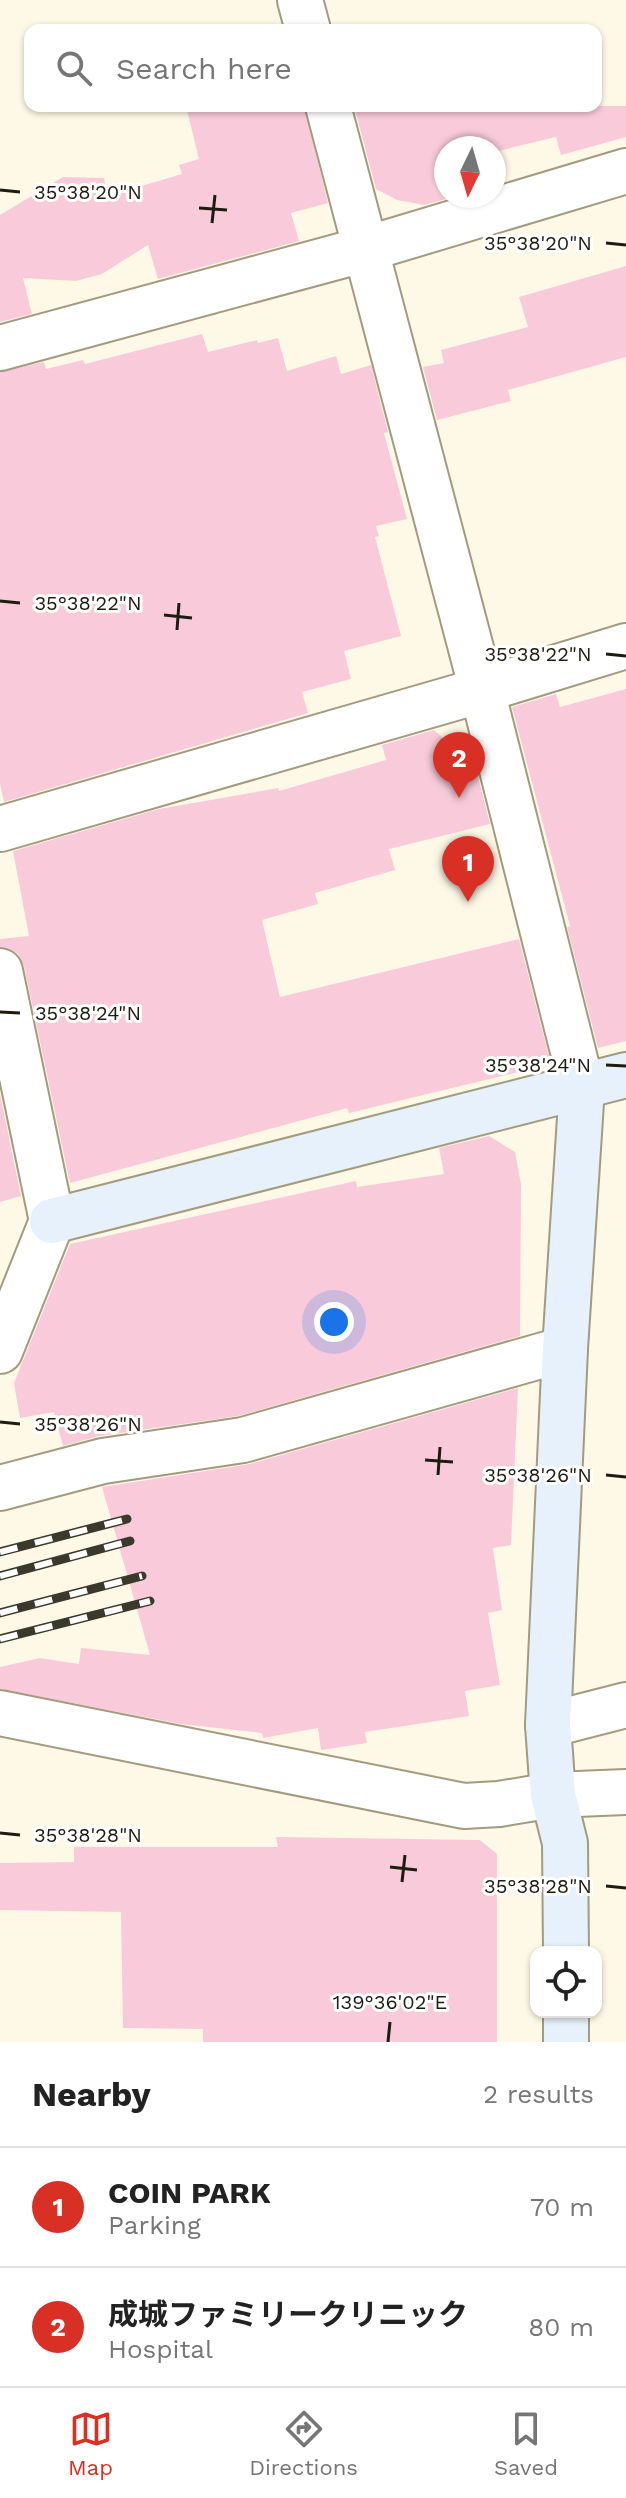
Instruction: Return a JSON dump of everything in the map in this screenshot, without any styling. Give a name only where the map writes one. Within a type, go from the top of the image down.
[{"type":"street","points":[[300,0],[306,24]]},
{"type":"street","points":[[330,112],[482,690],[582,1087],[565,1349],[548,1725],[553,1795],[565,1843],[566,1946]]},
{"type":"street","points":[[0,348],[366,249],[626,171]]},
{"type":"street","points":[[0,829],[626,646]]},
{"type":"street","points":[[0,971],[52,1221],[0,1351]]},
{"type":"street","points":[[52,1221],[626,1075]]},
{"type":"street","points":[[0,1488],[103,1461],[243,1440],[565,1349]]},
{"type":"street","points":[[548,1725],[626,1705]]},
{"type":"street","points":[[0,1713],[464,1806],[553,1795],[626,1792]]},
{"type":"street","points":[[566,2018],[566,2042]]},
{"type":"building","points":[[602,106],[626,106],[626,137],[561,155],[556,137],[506,149],[506,136],[434,136],[434,202],[424,205],[397,200],[376,189],[356,112],[602,112]]},
{"type":"building","points":[[187,112],[305,112],[328,203],[291,213],[299,241],[158,279],[148,245],[102,274],[76,281],[23,278],[32,314],[0,322],[0,215],[63,177],[104,178],[108,196],[182,174],[179,165],[199,159]]},
{"type":"building","points":[[626,266],[626,357],[508,390],[511,401],[437,420],[423,367],[444,363],[441,350],[528,327],[519,297]]},
{"type":"building","points":[[202,334],[208,352],[278,338],[287,371],[336,356],[341,374],[371,365],[388,432],[384,433],[407,519],[376,526],[379,536],[375,537],[401,636],[344,651],[351,679],[302,692],[308,713],[4,802],[0,783],[0,372],[44,362],[46,369],[83,360],[85,364]]},
{"type":"building","points":[[626,689],[626,1041],[598,1048],[567,927],[570,926],[512,707],[556,694],[560,707]]},
{"type":"building","points":[[434,730],[475,765],[490,824],[389,849],[395,870],[315,893],[318,904],[262,920],[280,997],[519,939],[551,1064],[349,1113],[347,1108],[70,1183],[24,966],[18,954],[0,947],[0,939],[29,936],[13,851],[159,809],[278,788],[279,791],[386,760],[382,745]]},
{"type":"building","points":[[0,1094],[21,1196],[0,1202]]},
{"type":"building","points":[[489,1136],[515,1152],[521,1184],[520,1336],[238,1416],[99,1436],[63,1446],[54,1412],[20,1418],[14,1383],[70,1244],[356,1181],[357,1187],[444,1174],[439,1148]]},
{"type":"building","points":[[518,1388],[511,1545],[493,1548],[502,1610],[488,1613],[500,1685],[465,1691],[469,1716],[365,1732],[367,1743],[321,1750],[318,1728],[263,1738],[262,1733],[181,1724],[0,1689],[0,1667],[40,1658],[79,1664],[81,1648],[150,1655],[102,1487],[250,1464]]},
{"type":"building","points":[[276,1837],[480,1840],[497,1854],[497,2042],[203,2042],[203,2029],[123,2028],[121,1912],[0,1910],[0,1863],[74,1862],[74,1847],[278,1847]]},
{"type":"railway","points":[[0,1552],[127,1519]]},
{"type":"railway","points":[[0,1576],[130,1541]]},
{"type":"railway","points":[[0,1613],[142,1576]]},
{"type":"railway","points":[[0,1639],[150,1601]]},
{"type":"place","name":"成城ファミリークリニック","points":[[459,798]]},
{"type":"place","name":"COIN PARK","points":[[468,902]]}]
